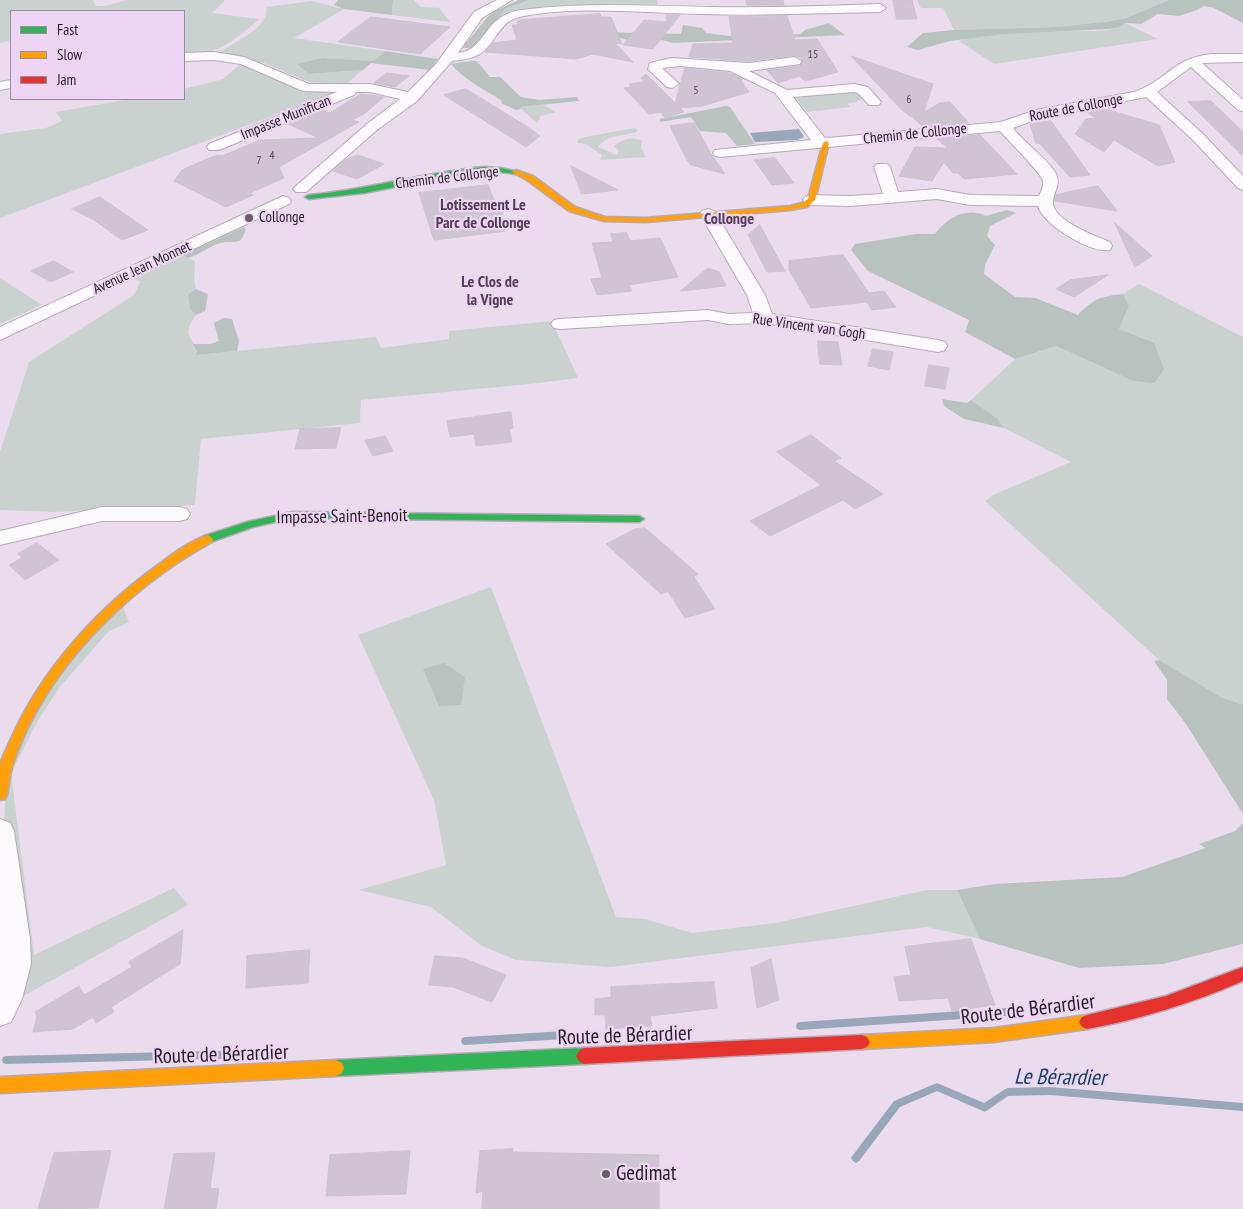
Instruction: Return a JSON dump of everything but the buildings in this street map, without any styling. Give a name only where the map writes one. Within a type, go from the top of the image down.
[{"type":"street","points":[[305,193],[372,127],[412,98],[432,78],[478,15],[506,0]]},
{"type":"street","points":[[449,57],[464,57],[476,52],[487,42],[501,20],[523,13],[602,9],[729,11],[880,8]]},
{"type":"street","points":[[185,57],[215,56],[244,61],[308,88],[386,90],[412,98]]},
{"type":"street","name":"Route de Collonge","points":[[1004,126],[1014,121],[1055,110],[1148,92],[1161,85],[1183,65],[1193,62],[1214,58],[1243,58]]},
{"type":"street","points":[[672,84],[655,69],[655,66],[670,62],[731,67],[764,66],[795,61]]},
{"type":"street","points":[[1193,62],[1243,106]]},
{"type":"street","points":[[731,67],[776,88],[784,94],[819,140],[826,144],[811,200],[834,202],[923,194],[970,200],[1045,201]]},
{"type":"street","name":"Impasse Munifican","points":[[214,147],[356,88]]},
{"type":"street","points":[[784,94],[854,88],[863,90],[874,102]]},
{"type":"street","points":[[1148,92],[1182,120],[1210,147],[1243,185]]},
{"type":"street","points":[[1004,126],[1018,144],[1047,172],[1052,187],[1045,201],[1047,211],[1064,227],[1104,246]]},
{"type":"street","name":"Chemin de Collonge","points":[[720,153],[795,144],[826,144],[1004,126]]},
{"type":"street","points":[[882,167],[892,198]]},
{"type":"street","name":"Chemin de Collonge","points":[[305,193],[336,195],[497,170],[522,174],[530,178],[569,209],[600,218],[622,221],[790,208],[804,205],[811,200]]},
{"type":"street","name":"Avenue Jean Monnet","points":[[0,334],[283,201],[297,202],[305,193]]},
{"type":"street","points":[[708,214],[756,295],[764,318]]},
{"type":"street","name":"Rue Vincent van Gogh","points":[[560,324],[708,315],[728,319],[764,318],[938,346]]},
{"type":"street","points":[[0,538],[102,514],[179,514]]},
{"type":"street","name":"Impasse Saint-Benoit","points":[[0,795],[6,764],[24,726],[44,692],[68,658],[100,621],[134,589],[168,562],[210,538],[264,519],[292,515],[639,518]]},
{"type":"street","points":[[0,831],[15,939],[16,964],[6,999],[0,1011]]},
{"type":"street","name":"Route de Bérardier","points":[[0,1086],[994,1035],[1064,1028],[1119,1017],[1176,1001],[1243,974]]},
{"type":"shaded area","points":[[0,0],[93,0],[96,6],[106,6],[126,0],[225,0],[212,13],[259,19],[234,40],[220,48],[204,53],[185,54],[185,10],[10,10],[10,40],[0,43]]},
{"type":"shaded area","points":[[338,0],[393,0],[392,15],[344,9],[334,5]]},
{"type":"shaded area","points":[[393,0],[414,0],[421,7],[439,8],[450,22],[392,15]]},
{"type":"shaded area","points":[[519,0],[529,0],[505,9],[489,30],[471,48],[462,48],[491,13]]},
{"type":"shaded area","points":[[529,0],[657,0],[658,6],[512,12],[496,19],[505,9]]},
{"type":"shaded area","points":[[917,0],[1169,0],[1126,18],[1111,21],[1058,27],[954,30],[943,8],[921,8]]},
{"type":"shaded area","points":[[1169,0],[1243,0],[1243,23],[1214,8],[1204,6],[1179,16],[1158,14],[1141,24],[1125,23],[1120,27],[1109,29],[1003,34],[950,41],[918,50],[907,47],[923,33],[954,30],[1058,27],[1111,21],[1126,18]]},
{"type":"shaded area","points":[[312,1],[344,9],[294,38],[385,51],[374,61],[323,58],[309,74],[363,70],[346,84],[309,82],[264,63],[218,53],[257,28],[266,14],[266,7]]},
{"type":"shaded area","points":[[829,23],[845,35],[673,43],[663,40],[631,41],[599,32],[681,34],[683,25],[702,28],[706,33],[737,37],[801,34],[805,30]]},
{"type":"shaded area","points":[[1125,23],[1158,39],[994,64],[959,41],[983,35],[1009,32],[1103,30],[1118,27]]},
{"type":"shaded area","points":[[385,51],[438,59],[430,70],[371,63],[363,70],[309,74],[297,64],[323,58],[374,61]]},
{"type":"shaded area","points":[[477,61],[490,77],[500,77],[521,97],[539,100],[577,97],[579,101],[520,107],[521,109],[516,110],[501,103],[502,101],[468,80],[451,64]]},
{"type":"shaded area","points":[[240,64],[334,93],[0,218],[0,134],[46,128],[62,121],[56,112],[124,100],[185,100],[185,89],[223,79]]},
{"type":"shaded area","points":[[851,92],[864,98],[857,102],[847,103],[850,107],[807,112],[796,98]]},
{"type":"shaded area","points":[[544,105],[556,112],[541,116],[537,123],[519,107]]},
{"type":"shaded area","points":[[726,106],[730,107],[755,144],[737,146],[726,133],[700,131],[691,117],[660,122],[660,119]]},
{"type":"shaded area","points":[[635,128],[638,130],[636,132],[610,138],[598,147],[617,155],[619,151],[614,146],[624,140],[634,139],[642,141],[641,148],[646,157],[600,160],[602,155],[586,144],[577,143],[578,139],[585,137]]},
{"type":"shaded area","points":[[1007,210],[1016,213],[990,226],[987,236],[995,245],[985,265],[984,274],[1015,297],[1035,298],[1078,315],[1098,299],[1123,294],[1129,306],[1119,329],[1154,343],[1164,369],[1154,383],[1133,381],[1056,346],[1015,359],[965,332],[969,320],[868,271],[851,250],[855,244],[916,234],[935,234],[952,218],[965,213],[979,213],[986,216]]},
{"type":"shaded area","points":[[244,227],[246,230],[241,240],[218,244],[188,258],[182,255]]},
{"type":"shaded area","points":[[182,255],[195,261],[194,280],[196,289],[188,294],[190,309],[196,315],[191,323],[189,333],[197,355],[376,337],[381,348],[449,339],[449,331],[552,321],[578,378],[361,400],[360,423],[201,439],[195,505],[56,512],[0,510],[0,452],[29,362],[134,295],[140,282],[133,278]]},
{"type":"shaded area","points":[[0,278],[42,305],[0,324]]},
{"type":"shaded area","points":[[1139,284],[1243,337],[1243,705],[1221,697],[1159,660],[985,501],[993,495],[1071,462],[1004,428],[998,419],[971,400],[1015,359],[1056,346],[1133,381],[1119,329],[1129,306],[1123,294]]},
{"type":"shaded area","points":[[196,289],[208,294],[205,311],[196,315],[190,309],[188,294]]},
{"type":"shaded area","points":[[223,318],[232,319],[239,341],[237,351],[196,355],[197,351],[193,344],[210,344],[219,341],[214,323]]},
{"type":"shaded area","points":[[942,399],[967,403],[971,400],[998,419],[1004,428],[964,419],[944,406]]},
{"type":"shaded area","points":[[491,587],[616,917],[645,919],[692,933],[775,923],[927,890],[957,890],[980,939],[927,927],[611,967],[516,960],[482,946],[431,907],[359,890],[446,865],[434,800],[358,635]]},
{"type":"shaded area","points":[[122,605],[129,622],[108,632],[59,688],[37,722],[11,773],[25,733],[41,705],[59,678],[80,652]]},
{"type":"shaded area","points":[[1159,660],[1221,697],[1243,705],[1243,814],[1186,724],[1167,699],[1167,680],[1154,661]]},
{"type":"shaded area","points":[[444,663],[465,677],[461,705],[439,706],[423,669]]},
{"type":"shaded area","points":[[11,773],[34,955],[174,888],[188,905],[20,998],[24,961],[5,826],[6,794]]},
{"type":"shaded area","points":[[1243,823],[1243,944],[1163,964],[1079,968],[980,939],[957,890],[995,884],[1122,877],[1206,848],[1199,844],[1235,831]]},
{"type":"water","points":[[799,129],[804,137],[797,140],[755,142],[750,133]]},
{"type":"waterway","points":[[800,1026],[1006,1012]]},
{"type":"waterway","points":[[465,1041],[565,1035]]},
{"type":"waterway","points":[[6,1060],[255,1054]]},
{"type":"waterway","name":"Le Bérardier","points":[[856,1158],[897,1104],[937,1087],[985,1108],[1007,1092],[1050,1091],[1243,1107]]},
{"type":"traffic: fast","points":[[309,197],[364,190],[449,173],[484,169],[516,172]]},
{"type":"traffic: fast","points":[[208,539],[251,524],[292,515],[639,519]]},
{"type":"traffic: fast","points":[[336,1068],[584,1056]]},
{"type":"traffic: slow","points":[[516,172],[530,178],[572,209],[604,219],[646,220],[790,208],[804,205],[811,200],[826,143]]},
{"type":"traffic: slow","points":[[0,795],[7,763],[22,727],[64,662],[90,631],[148,577],[178,555],[208,539]]},
{"type":"traffic: slow","points":[[862,1042],[994,1035],[1087,1022]]},
{"type":"traffic: slow","points":[[0,1085],[336,1068]]},
{"type":"traffic: jam","points":[[1087,1022],[1127,1014],[1166,1003],[1205,990],[1243,974]]},
{"type":"traffic: jam","points":[[584,1056],[862,1042]]},
{"type":"place","name":"Collonge","points":[[249,218]]},
{"type":"place","name":"Gedimat","points":[[606,1174]]},
{"type":"district","name":"Lotissement Le Parc de Collonge","points":[[483,214]]},
{"type":"district","name":"Collonge","points":[[729,219]]},
{"type":"district","name":"Le Clos de la Vigne","points":[[490,291]]}]
